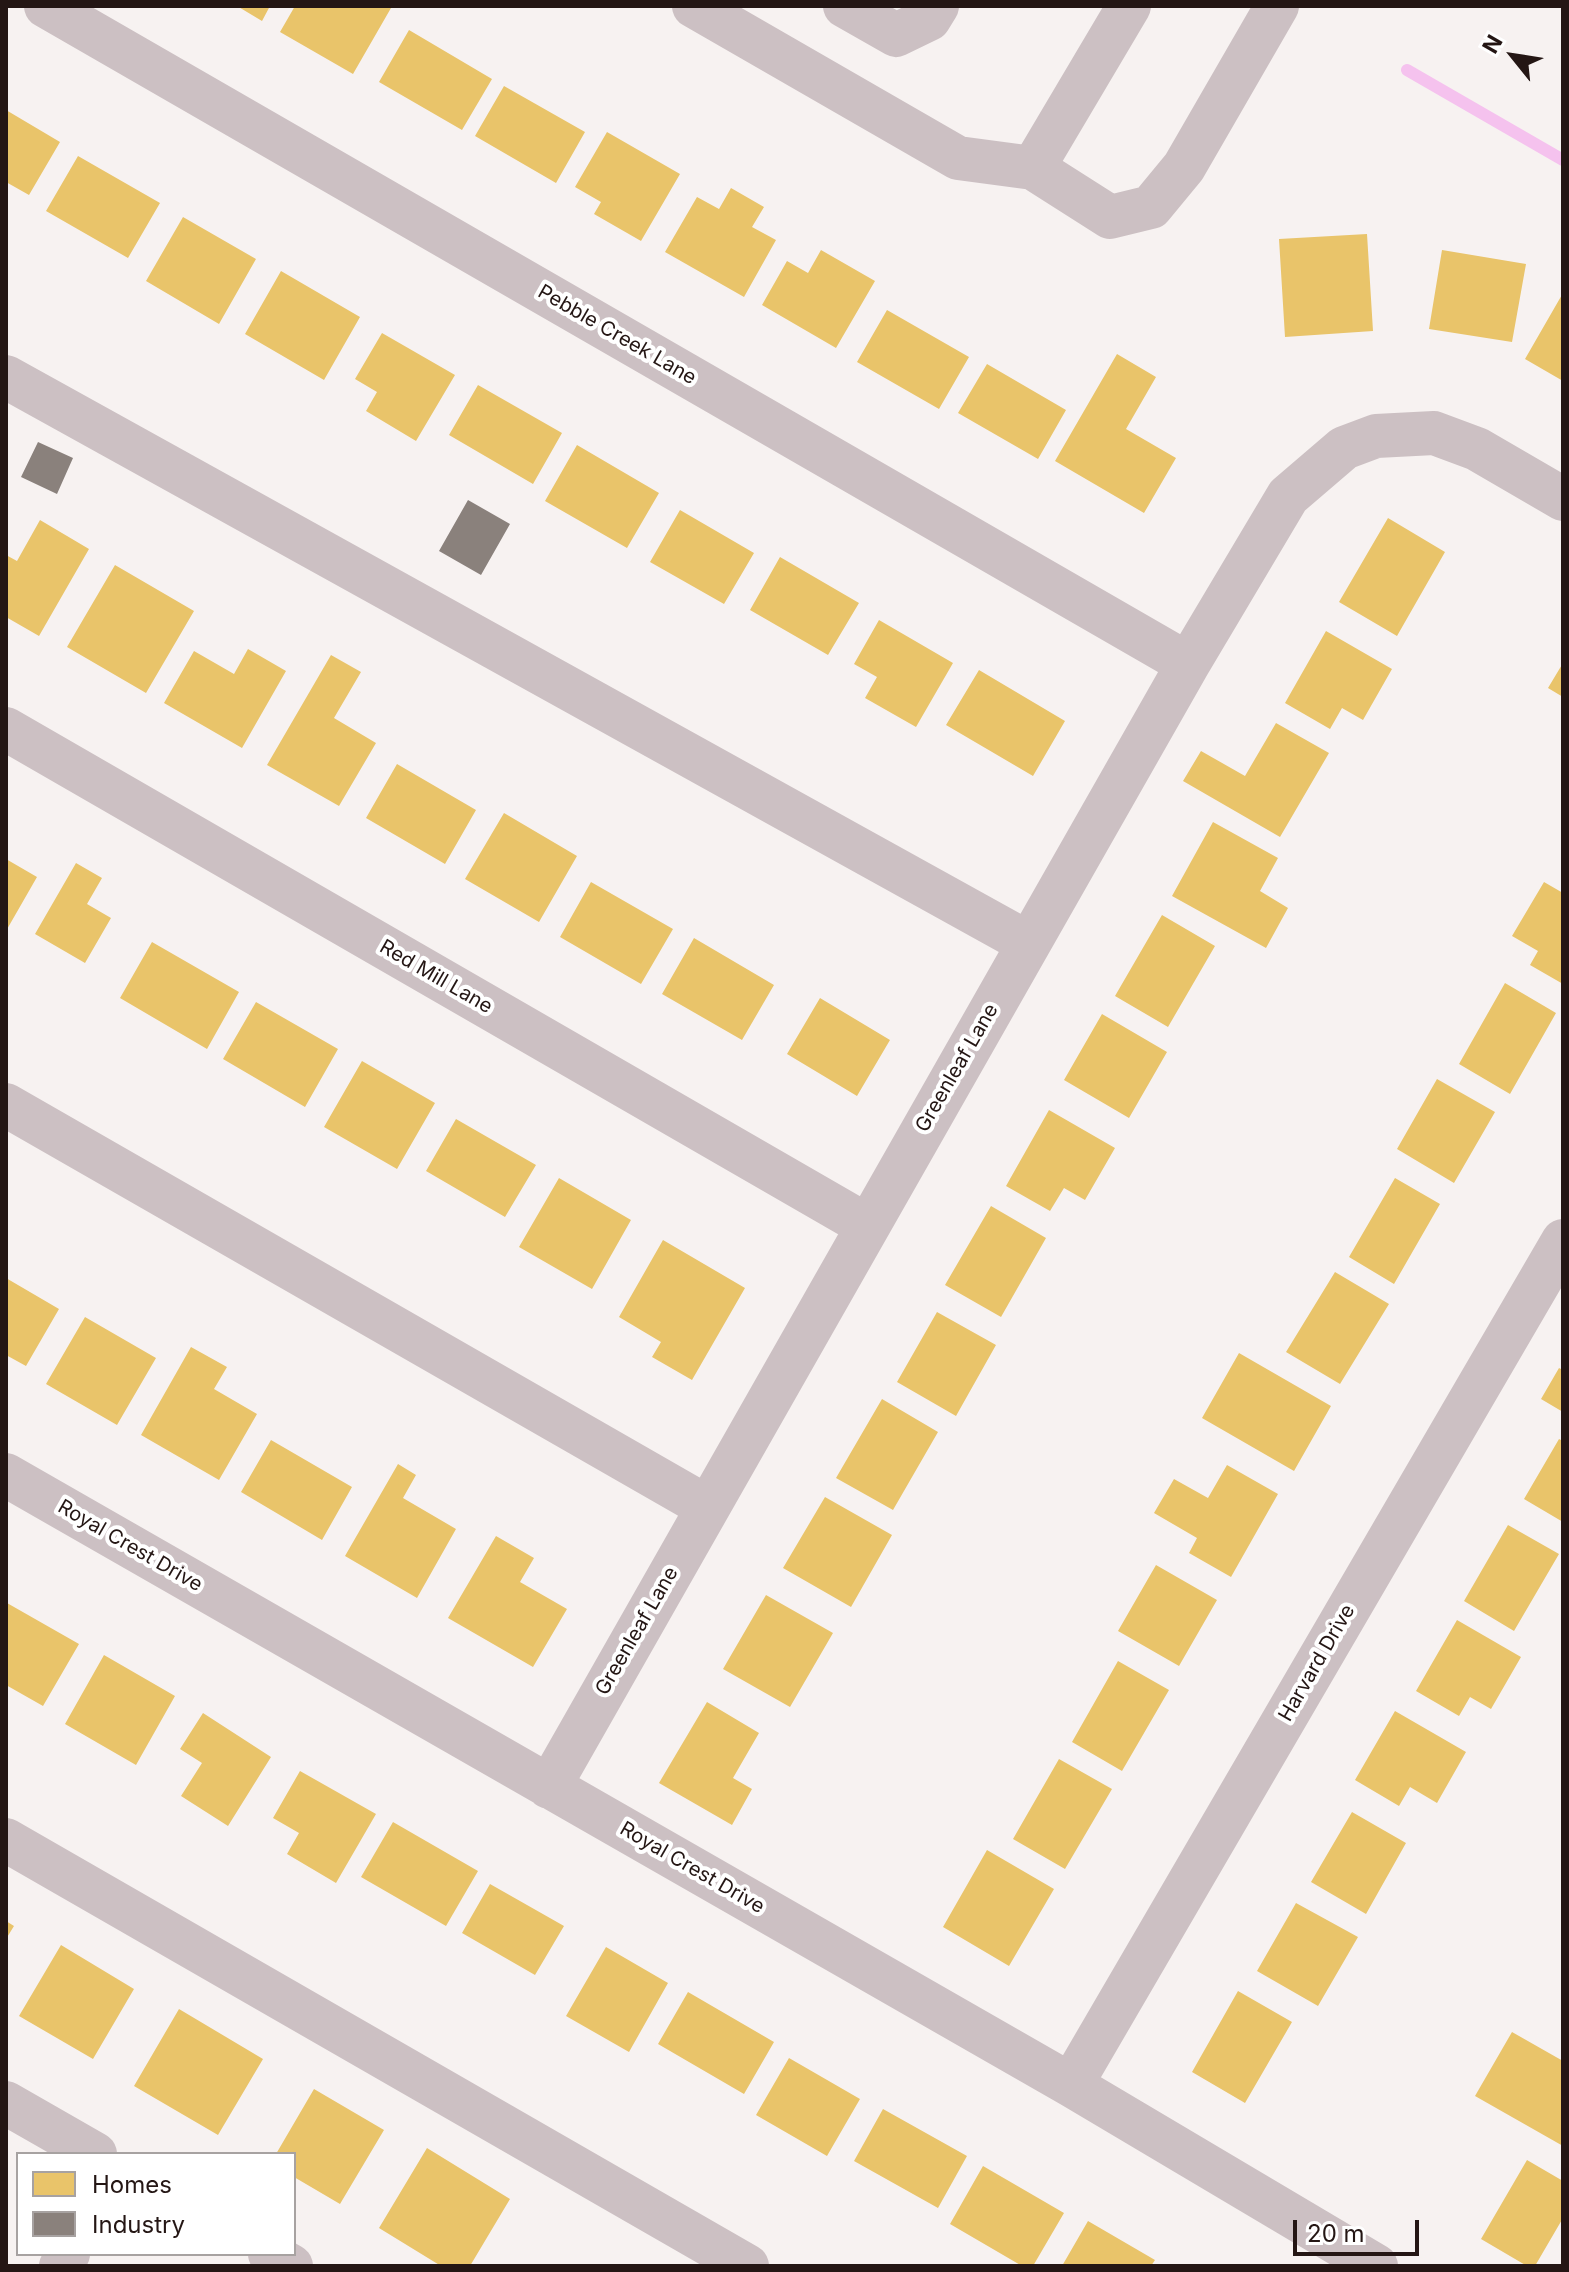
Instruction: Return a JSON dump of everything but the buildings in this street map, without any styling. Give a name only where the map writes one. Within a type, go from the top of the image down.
[{"type":"street","name":"Pebble Creek Lane","points":[[46,6],[1188,664]]},
{"type":"street","points":[[694,6],[958,158],[1033,168],[1110,217],[1151,207],[1184,167],[1277,6]]},
{"type":"street","points":[[845,6],[896,35],[929,19],[937,6]]},
{"type":"street","points":[[1033,168],[1129,6]]},
{"type":"street","points":[[6,377],[1028,943]]},
{"type":"street","name":"Greenleaf Lane","points":[[549,1787],[866,1225],[1288,496],[1344,448],[1376,436],[1434,433],[1477,449],[1563,499]]},
{"type":"street","name":"Red Mill Lane","points":[[6,729],[866,1225]]},
{"type":"street","points":[[6,1105],[707,1507]]},
{"type":"street","name":"Harvard Drive","points":[[1071,2085],[1563,1241]]},
{"type":"street","name":"Royal Crest Drive","points":[[6,1475],[1071,2085],[1376,2266]]},
{"type":"street","points":[[6,1840],[747,2266]]},
{"type":"street","points":[[6,2103],[92,2152]]},
{"type":"street","points":[[274,2256],[291,2266]]},
{"type":"waterway","points":[[1407,70],[1563,160]]}]
